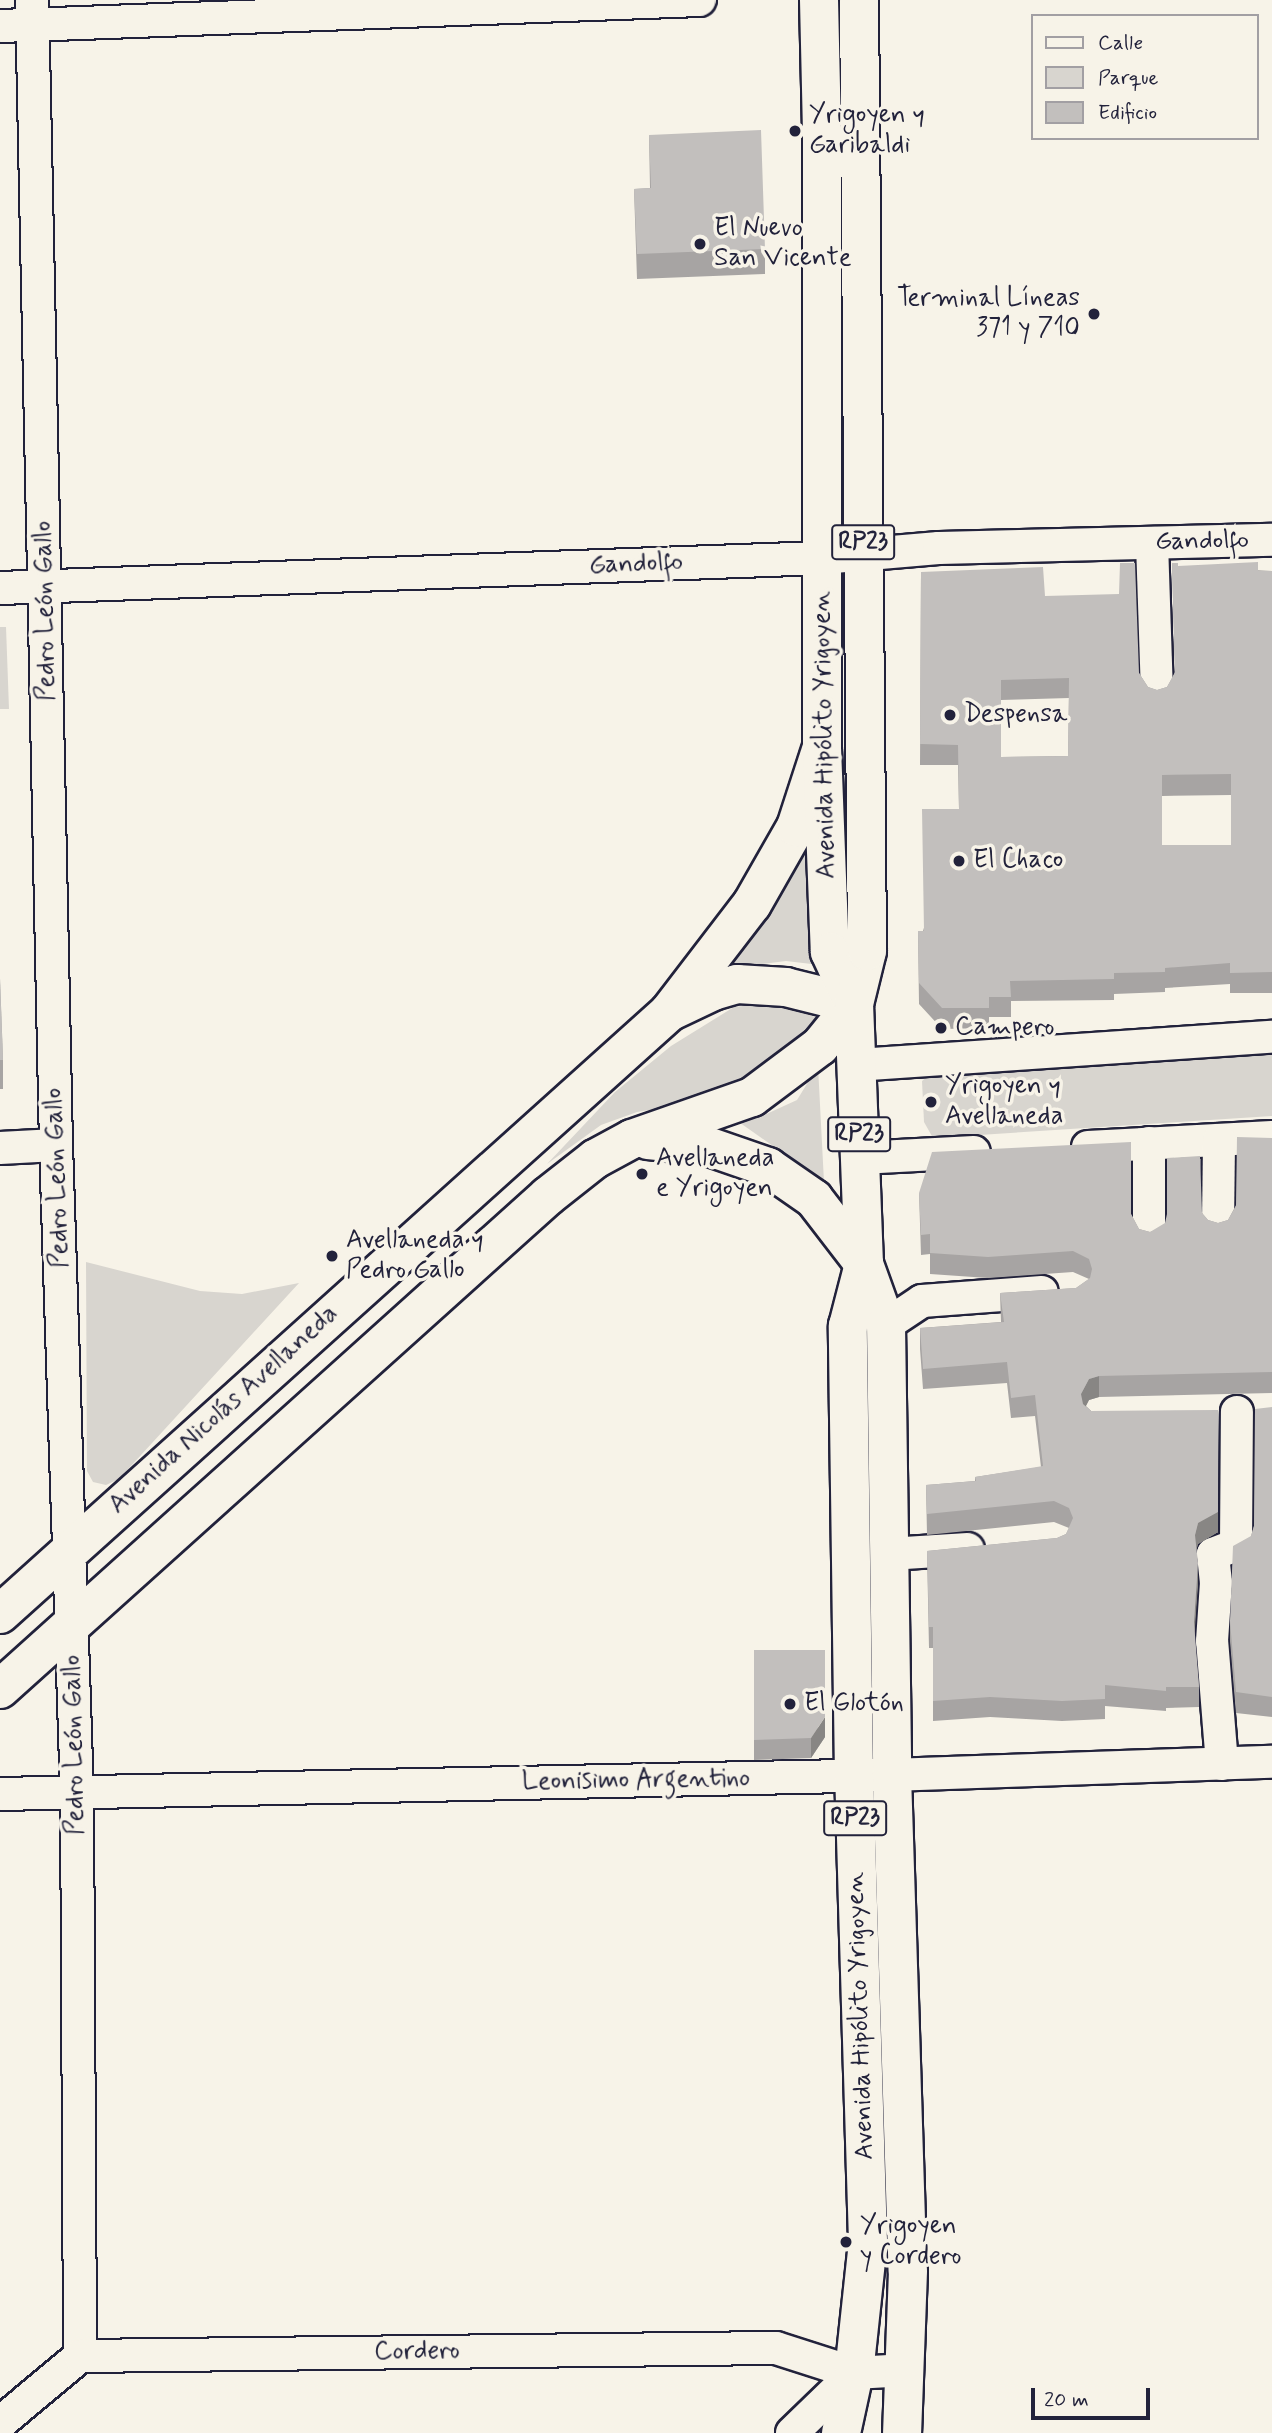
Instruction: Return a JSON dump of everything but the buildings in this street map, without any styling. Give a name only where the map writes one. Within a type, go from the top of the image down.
[{"type":"main road","name":"Avenida Hipólito Yrigoyen","points":[[819,0],[821,748],[831,952],[854,1004]]},
{"type":"main road","name":"Avenida Hipólito Yrigoyen","points":[[841,2433],[854,2374],[868,2242],[854,1776],[848,1326],[864,1264],[854,1004],[867,951],[859,0]]},
{"type":"main road","name":"Avenida Nicolás Avellaneda","points":[[0,1614],[669,1012],[752,904],[796,828],[821,748]]},
{"type":"main road","name":"Avenida Nicolás Avellaneda","points":[[669,1012],[713,991],[749,984],[815,993],[854,1004]]},
{"type":"main road","points":[[0,1689],[548,1196],[595,1159],[632,1139],[752,1097],[820,1046],[854,1004]]},
{"type":"main road","points":[[632,1139],[707,1146],[768,1167],[814,1199],[864,1264]]},
{"type":"main road","name":"Avenida Hipólito Yrigoyen","points":[[864,1264],[886,1325],[892,1775],[908,2272],[902,2433]]},
{"type":"street","points":[[0,26],[33,12],[700,0]]},
{"type":"street","name":"Pedro León Gallo","points":[[33,12],[56,1145],[77,1794],[80,2356]]},
{"type":"street","name":"Gandolfo","points":[[0,587],[822,558],[939,548],[1272,542]]},
{"type":"street","points":[[1152,543],[1157,691]]},
{"type":"street","points":[[856,1065],[1272,1037]]},
{"type":"street","points":[[1064,1148],[1272,1137]]},
{"type":"street","points":[[1218,1225],[1219,1140]]},
{"type":"street","points":[[1149,1143],[1149,1234]]},
{"type":"street","points":[[0,1148],[56,1145]]},
{"type":"street","points":[[860,1158],[1010,1150]]},
{"type":"street","points":[[886,1325],[922,1301],[1074,1290]]},
{"type":"street","points":[[1222,1764],[1212,1641],[1216,1583],[1213,1554],[1236,1545],[1223,1412],[1272,1411]]},
{"type":"street","points":[[889,1554],[934,1553],[1001,1546]]},
{"type":"street","name":"Leonisimo Argentino","points":[[0,1794],[854,1776],[1272,1762]]},
{"type":"street","name":"Cordero","points":[[80,2356],[776,2348],[854,2374]]},
{"type":"street","points":[[0,2423],[36,2389],[80,2356]]},
{"type":"street","points":[[792,2433],[854,2374],[906,2370]]},
{"type":"green space","points":[[0,627],[6,627],[9,709],[0,709]]},
{"type":"green space","points":[[816,832],[820,965],[786,961],[728,968],[776,903]]},
{"type":"green space","points":[[776,1002],[817,1018],[776,1059],[738,1086],[686,1104],[637,1112],[601,1125],[547,1164],[615,1092],[671,1046],[734,1007]]},
{"type":"green space","points":[[1272,1052],[1272,1116],[933,1138],[924,1122],[922,1081],[932,1073]]},
{"type":"green space","points":[[818,1066],[824,1182],[736,1120],[762,1116],[797,1100]]},
{"type":"green space","points":[[86,1262],[200,1291],[242,1294],[299,1283],[119,1479],[106,1485],[93,1482],[87,1471]]},
{"type":"place","name":"Yrigoyen y Garibaldi","points":[[795,131]]},
{"type":"place","name":"El Nuevo San Vicente","points":[[700,244]]},
{"type":"place","name":"Terminal Líneas 371 y 710","points":[[1094,314]]},
{"type":"place","name":"Despensa","points":[[950,715]]},
{"type":"place","name":"El Chaco","points":[[959,861]]},
{"type":"place","name":"Campero","points":[[941,1028]]},
{"type":"place","name":"Yrigoyen y Avellaneda","points":[[931,1102]]},
{"type":"place","name":"Avellaneda e Yrigoyen","points":[[642,1174]]},
{"type":"place","name":"Avellaneda y Pedro Gallo","points":[[332,1256]]},
{"type":"place","name":"El Glotón","points":[[790,1704]]},
{"type":"place","name":"Yrigoyen y Cordero","points":[[846,2242]]}]
